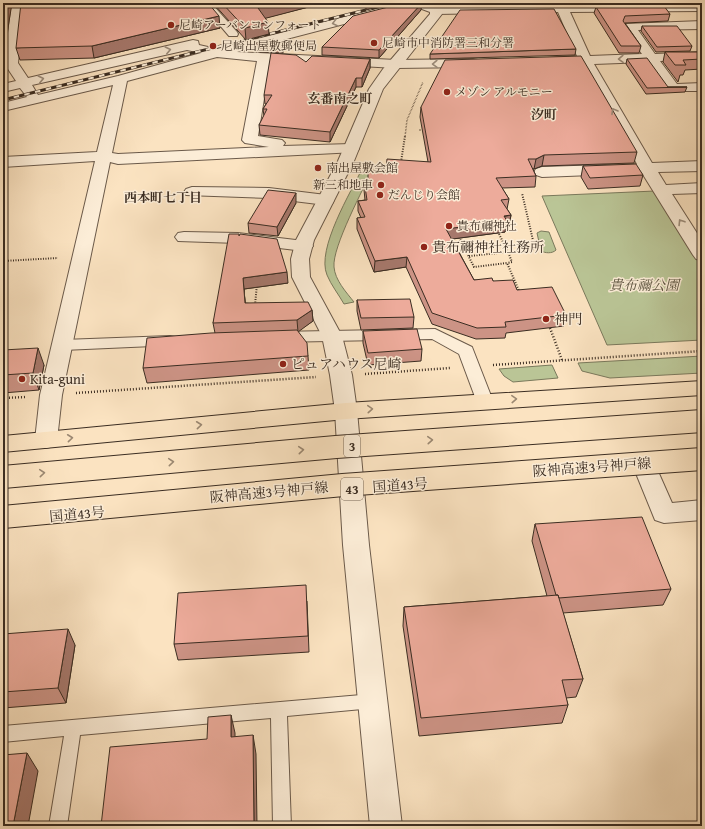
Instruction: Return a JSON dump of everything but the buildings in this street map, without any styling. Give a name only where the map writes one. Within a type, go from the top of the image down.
[{"type":"highway","points":[[3,444],[346,411],[702,388]]},
{"type":"highway","name":"3","points":[[3,477],[336,447],[702,421]]},
{"type":"highway","name":"阪神高速3号神戸線","points":[[3,517],[343,485],[702,459]]},
{"type":"highway","name":"国道43号","points":[[3,521],[352,488],[702,463]]},
{"type":"street","points":[[18,3],[11,63],[23,84],[35,100]]},
{"type":"street","points":[[206,3],[233,34]]},
{"type":"street","points":[[3,107],[121,79],[414,3],[436,10],[480,6],[546,6],[562,8],[606,5],[702,7]]},
{"type":"street","points":[[562,8],[585,60],[647,168],[702,255]]},
{"type":"street","points":[[386,826],[352,488],[346,411],[332,336],[301,277],[300,259],[304,246],[326,200],[343,149],[376,89],[388,72],[436,14],[436,10]]},
{"type":"street","points":[[702,25],[629,27],[673,88],[702,87]]},
{"type":"street","points":[[3,88],[187,46],[248,30]]},
{"type":"street","points":[[187,46],[217,53],[264,58],[396,64],[484,62]]},
{"type":"street","points":[[538,61],[702,56]]},
{"type":"street","points":[[264,58],[250,140],[343,149]]},
{"type":"street","points":[[46,440],[51,395],[83,257],[121,79]]},
{"type":"street","points":[[3,162],[105,156],[118,159],[343,149]]},
{"type":"street","points":[[542,172],[702,166]]},
{"type":"street","points":[[661,190],[702,188]]},
{"type":"street","points":[[192,192],[269,193],[326,200]]},
{"type":"street","points":[[184,237],[238,238],[304,246]]},
{"type":"street","points":[[252,338],[435,334],[466,351],[484,401]]},
{"type":"street","points":[[63,345],[189,340]]},
{"type":"street","points":[[645,466],[664,513],[702,510]]},
{"type":"lane","points":[[3,734],[373,701]]},
{"type":"lane","points":[[279,710],[282,826]]},
{"type":"lane","points":[[58,826],[73,728]]},
{"type":"path","points":[[401,168],[407,120],[418,90],[434,64]]},
{"type":"path","points":[[419,130],[427,130]]},
{"type":"path","points":[[469,256],[535,249],[522,193]]},
{"type":"path","points":[[458,235],[474,267],[512,262],[512,259],[499,234]]},
{"type":"path","points":[[3,261],[83,257]]},
{"type":"path","points":[[507,263],[523,300]]},
{"type":"path","points":[[252,338],[257,281]]},
{"type":"path","points":[[550,328],[562,360]]},
{"type":"green space","points":[[374,166],[343,232],[335,258],[334,267],[336,277],[341,286],[354,302],[344,304],[327,275],[325,264],[326,251],[330,236],[343,205],[363,167]]},
{"type":"green space","name":"貴布禰公園","points":[[655,191],[702,268],[702,340],[607,345],[542,196]]},
{"type":"green space","points":[[541,231],[549,232],[556,250],[548,253],[541,251],[537,233]]},
{"type":"green space","points":[[702,356],[702,373],[610,378],[582,371],[578,363]]},
{"type":"green space","points":[[552,365],[558,378],[513,382],[504,376],[499,369]]},
{"type":"railway","points":[[3,100],[394,3]]},
{"type":"place","name":"尼崎アーバンコンフォート","points":[[171,25]]},
{"type":"place","name":"尼崎市中消防署三和分署","points":[[374,43]]},
{"type":"place","name":"尼崎出屋敷郵便局","points":[[213,46]]},
{"type":"place","name":"メゾン アルモニー","points":[[447,92]]},
{"type":"place","name":"南出屋敷会館","points":[[318,168]]},
{"type":"place","name":"新三和地車","points":[[381,185]]},
{"type":"place","name":"だんじり会館","points":[[380,195]]},
{"type":"place","name":"貴布禰神社","points":[[449,226]]},
{"type":"place","name":"貴布禰神社社務所","points":[[424,247]]},
{"type":"place","name":"神門","points":[[546,319]]},
{"type":"place","name":"ピュアハウス尼崎","points":[[283,364]]},
{"type":"place","name":"Kita-guni","points":[[22,379]]},
{"type":"district","name":"玄番南之町","points":[[340,98]]},
{"type":"district","name":"汐町","points":[[544,114]]},
{"type":"district","name":"西本町七丁目","points":[[163,197]]}]
